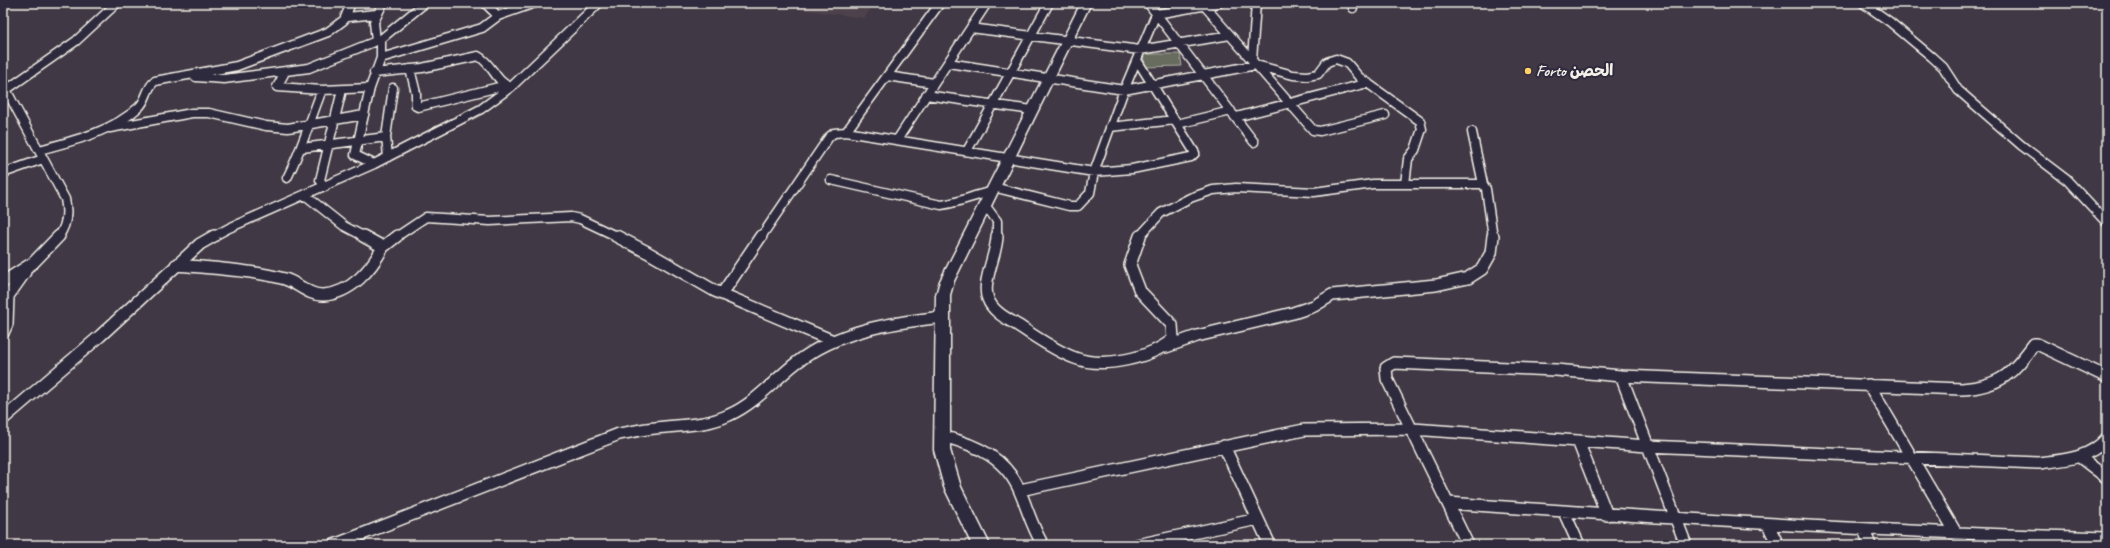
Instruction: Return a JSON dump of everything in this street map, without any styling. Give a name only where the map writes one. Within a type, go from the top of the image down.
[{"type":"main road","points":[[981,545],[952,486],[946,470],[942,436],[943,295],[947,281],[984,204],[1068,40],[1085,3]]},
{"type":"street","points":[[3,333],[7,328],[9,319],[7,308],[8,296],[27,269],[52,245],[66,222],[67,212],[57,181],[4,89],[76,41],[117,3]]},
{"type":"street","points":[[3,173],[41,154],[102,129],[139,107],[145,99],[150,85],[155,81],[230,67],[260,58],[328,32],[347,17],[348,8],[351,3]]},
{"type":"street","points":[[374,164],[355,155],[374,73],[381,58],[379,40],[374,28],[376,14],[383,3]]},
{"type":"street","points":[[183,76],[224,79],[285,72],[326,62],[379,40],[425,3]]},
{"type":"street","points":[[486,3],[498,16]]},
{"type":"street","points":[[381,58],[482,28],[498,16],[535,3]]},
{"type":"street","points":[[3,419],[100,336],[200,244],[229,228],[325,187],[374,164],[481,109],[599,3]]},
{"type":"street","points":[[846,132],[940,3]]},
{"type":"street","points":[[897,140],[987,3]]},
{"type":"street","points":[[967,152],[1049,3]]},
{"type":"street","points":[[1148,3],[1254,142]]},
{"type":"street","points":[[1156,14],[1203,4],[1219,3]]},
{"type":"street","points":[[1254,63],[1256,3]]},
{"type":"street","points":[[1863,3],[1890,22],[1932,57],[1943,68],[1958,90],[1990,116],[2021,145],[2067,180],[2090,202],[2107,223]]},
{"type":"street","points":[[1203,4],[1289,105],[1313,130],[1320,131],[1385,115]]},
{"type":"street","points":[[347,17],[376,14]]},
{"type":"street","points":[[831,180],[940,205],[952,204],[974,194],[992,190],[1070,206],[1078,206],[1090,193],[1094,172],[1110,127],[1140,50],[1156,14]]},
{"type":"street","points":[[971,28],[1140,50],[1230,35]]},
{"type":"street","points":[[374,73],[410,69],[478,56],[485,58],[499,82],[507,86]]},
{"type":"street","points":[[722,294],[829,136],[834,133],[846,132],[1094,172],[1132,169],[1191,157],[1195,153],[1137,60]]},
{"type":"street","points":[[948,63],[1124,90],[1204,75],[1254,63],[1307,76],[1318,74],[1327,62],[1339,60],[1347,63],[1368,83],[1420,121],[1422,129],[1415,150],[1408,159],[1405,184]]},
{"type":"street","points":[[410,69],[416,93],[416,106],[418,107],[507,86]]},
{"type":"street","points":[[285,72],[276,86],[322,90],[370,88]]},
{"type":"street","points":[[887,76],[934,83]]},
{"type":"street","points":[[1110,127],[1176,122],[1289,105],[1368,83]]},
{"type":"street","points":[[388,157],[386,136],[393,88]]},
{"type":"street","points":[[287,178],[302,148],[309,123],[322,90]]},
{"type":"street","points":[[325,187],[320,180],[321,170],[330,144],[342,90]]},
{"type":"street","points":[[926,95],[1032,110]]},
{"type":"street","points":[[102,129],[192,114],[209,113],[266,126],[288,128],[309,123],[364,115]]},
{"type":"street","points":[[984,204],[997,221],[997,243],[988,275],[988,298],[994,310],[1065,354],[1083,361],[1118,360],[1148,356],[1197,336],[1293,313],[1314,306],[1332,295],[1436,285],[1468,278],[1482,269],[1491,253],[1493,240],[1486,189],[1483,184],[1472,132]]},
{"type":"street","points":[[302,148],[386,136]]},
{"type":"street","points":[[1162,349],[1173,338],[1172,325],[1140,291],[1130,264],[1138,238],[1160,213],[1190,198],[1214,190],[1236,188],[1314,192],[1373,184],[1483,184]]},
{"type":"street","points":[[305,195],[344,226],[383,247]]},
{"type":"street","points":[[176,265],[238,271],[290,280],[311,293],[323,295],[345,290],[357,281],[373,263],[383,247],[419,220],[426,217],[490,221],[571,217],[580,219],[647,252],[722,294],[831,340]]},
{"type":"street","points":[[3,282],[27,269]]},
{"type":"street","points":[[334,545],[619,434],[646,429],[709,423],[730,416],[752,402],[803,358],[831,340],[862,329],[942,316]]},
{"type":"street","points":[[1468,545],[1413,429],[1387,379],[1386,368],[1394,363],[1426,363],[1549,370],[1621,376],[1920,388],[1963,388],[1987,385],[2003,379],[2021,361],[2034,344],[2037,344],[2107,377]]},
{"type":"street","points":[[1621,376],[1686,545]]},
{"type":"street","points":[[1869,385],[1963,545]]},
{"type":"street","points":[[1020,490],[1304,430],[1413,429],[1647,446],[2038,463],[2081,458],[2103,444],[2107,438]]},
{"type":"street","points":[[942,436],[969,442],[989,452],[1009,470],[1020,490],[1030,521],[1043,545]]},
{"type":"street","points":[[1578,441],[1607,515]]},
{"type":"street","points":[[1224,446],[1270,545]]},
{"type":"street","points":[[2081,458],[2107,478]]},
{"type":"street","points":[[1448,503],[1676,520],[1768,525],[1957,534],[2107,538]]},
{"type":"street","points":[[1564,512],[1579,545]]},
{"type":"street","points":[[1137,545],[1258,519]]},
{"type":"street","points":[[1768,525],[1778,545]]},
{"type":"street","points":[[1864,530],[1870,545]]},
{"type":"street","points":[[2076,537],[2090,545]]},
{"type":"shaded area","points":[[780,3],[836,3],[861,7],[864,3],[875,3],[864,18],[777,6]]},
{"type":"green space","points":[[1143,54],[1180,54],[1182,66],[1145,67]]},
{"type":"place","name":"Forto الحصن","points":[[1528,71]]}]
